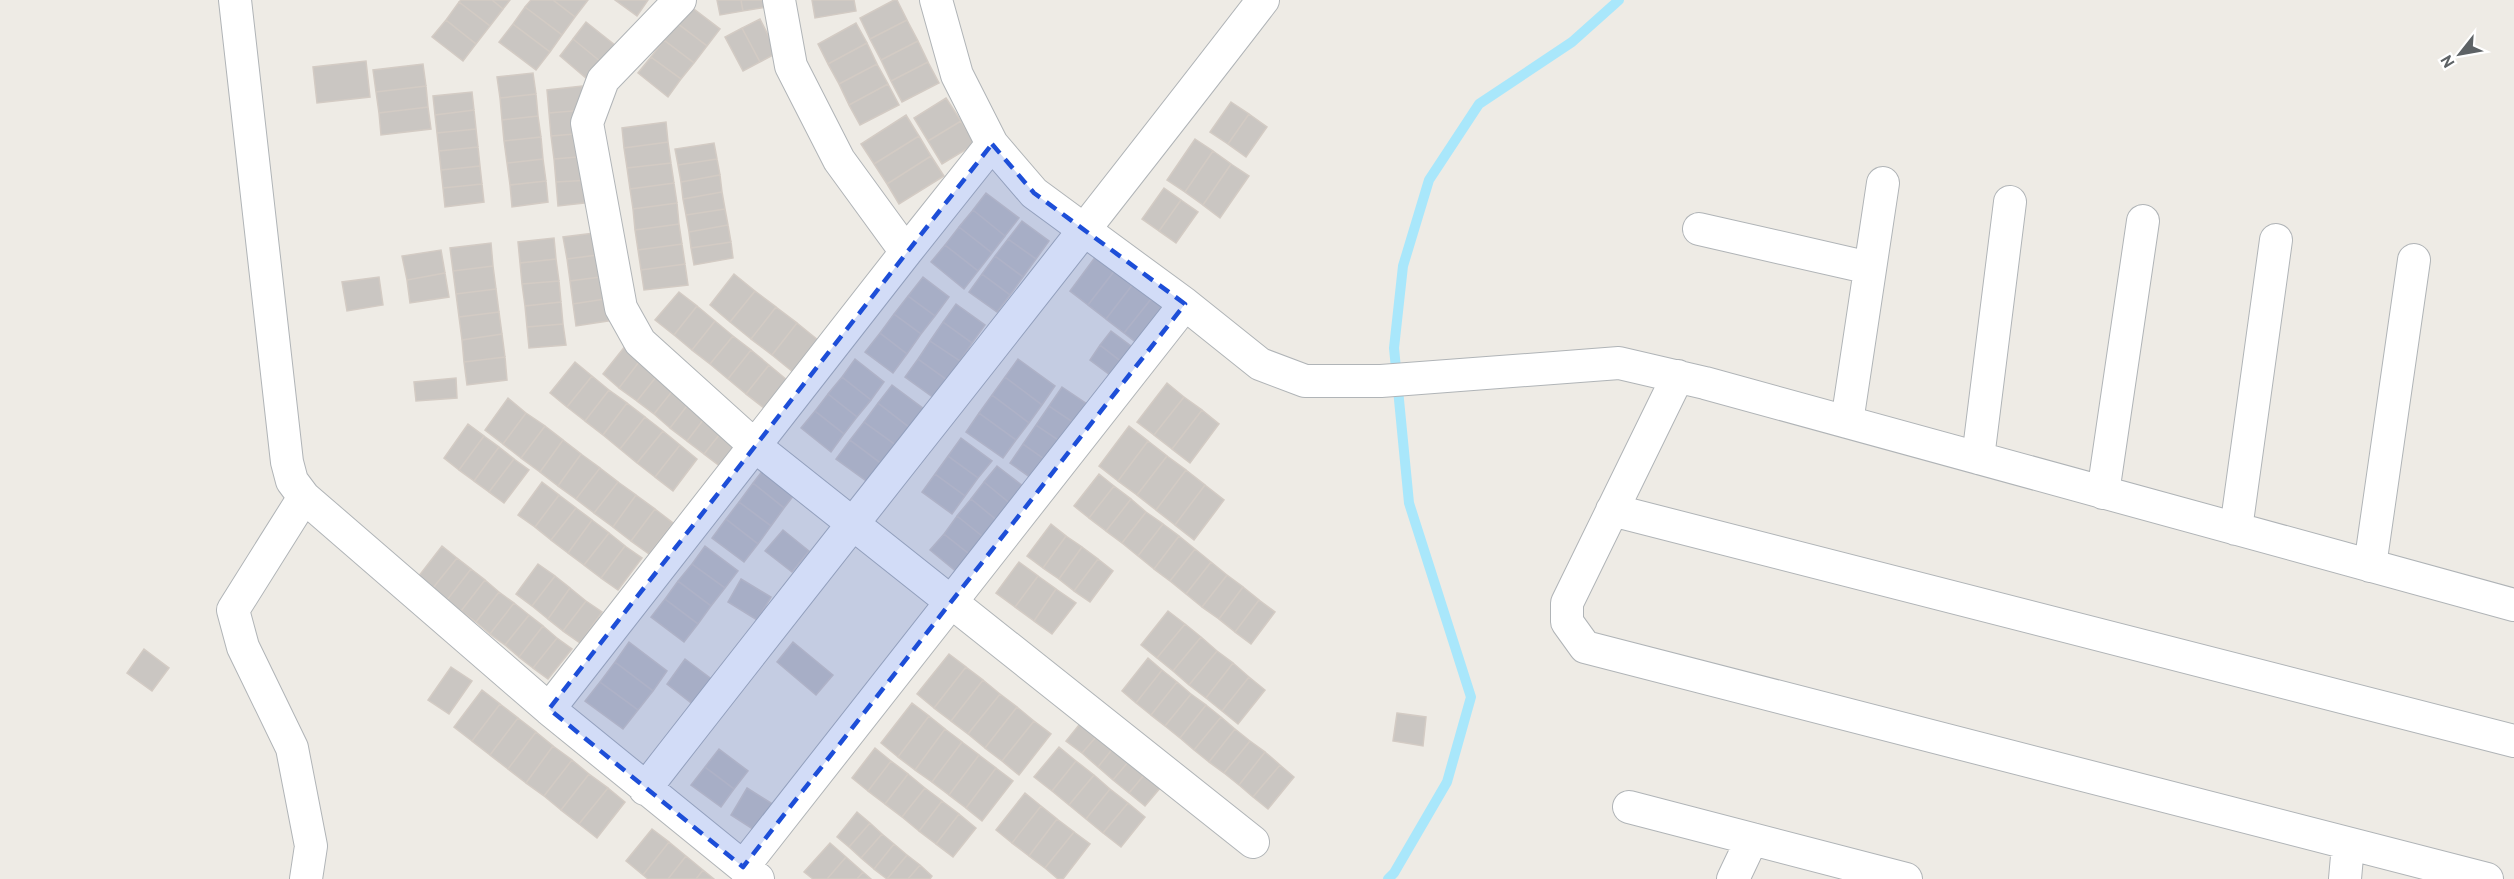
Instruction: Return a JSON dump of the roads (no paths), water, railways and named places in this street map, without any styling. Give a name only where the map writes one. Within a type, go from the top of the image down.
[{"type":"street","points":[[235,0],[287,462],[292,481],[304,497],[549,709],[750,873],[951,602],[1185,304]]},
{"type":"street","points":[[680,0],[603,80],[587,123],[621,308],[640,342],[755,446],[1253,842]]},
{"type":"street","points":[[779,0],[791,66],[796,76],[839,160],[906,252]]},
{"type":"street","points":[[936,0],[957,75],[992,144],[1034,193],[1185,304],[1260,364],[1305,381],[1381,381],[1619,363],[1678,376],[2514,606]]},
{"type":"street","points":[[645,789],[852,522],[1086,231],[1263,0]]},
{"type":"street","points":[[549,709],[992,144]]},
{"type":"street","points":[[1847,422],[1883,183]]},
{"type":"street","points":[[1978,458],[2010,202]]},
{"type":"street","points":[[2103,493],[2143,221]]},
{"type":"street","points":[[1699,230],[1870,268]]},
{"type":"street","points":[[2235,530],[2276,240]]},
{"type":"street","points":[[2370,566],[2414,260]]},
{"type":"street","points":[[1678,376],[1567,603],[1567,622],[1585,647],[2487,879]]},
{"type":"street","points":[[304,497],[233,610],[243,646],[292,748],[311,846],[306,879]]},
{"type":"street","points":[[1612,510],[2514,741]]},
{"type":"street","points":[[1629,807],[1895,878]]},
{"type":"street","points":[[1732,879],[1752,839]]},
{"type":"street","points":[[2345,879],[2348,845]]},
{"type":"waterway","points":[[1388,879],[1394,873],[1447,782],[1471,697],[1409,503],[1394,348],[1403,266],[1429,180],[1479,104],[1572,42],[1619,0]]}]
